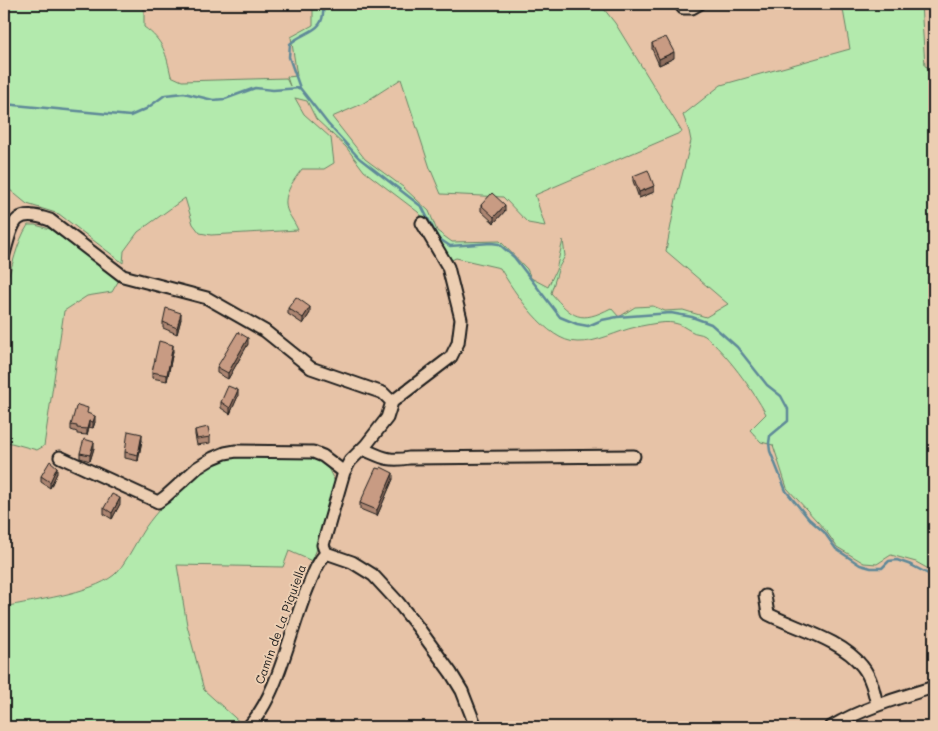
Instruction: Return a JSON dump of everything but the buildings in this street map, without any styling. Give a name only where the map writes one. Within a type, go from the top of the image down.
[{"type":"street","points":[[680,4],[683,8],[692,8],[699,4]]},
{"type":"street","points":[[4,254],[16,220],[24,214],[36,215],[50,220],[123,276],[207,298],[264,331],[311,368],[382,393],[392,402]]},
{"type":"street","name":"Camín de La Piquiella","points":[[248,727],[255,720],[272,690],[303,599],[319,562],[326,553],[323,545],[344,472],[350,461],[363,449],[387,418],[392,402],[451,357],[458,343],[461,318],[448,267],[422,223]]},
{"type":"street","points":[[363,449],[396,461],[409,458],[634,456]]},
{"type":"street","points":[[60,457],[158,502],[165,498],[197,468],[213,458],[236,451],[313,452],[323,456],[344,472]]},
{"type":"street","points":[[326,553],[352,562],[373,574],[397,601],[418,626],[452,673],[462,691],[476,727]]},
{"type":"street","points":[[765,596],[768,614],[842,648],[862,666],[873,684],[877,705]]},
{"type":"street","points":[[831,727],[877,705],[934,687]]},
{"type":"green space","points":[[4,4],[144,4],[144,27],[160,43],[171,76],[182,81],[286,78],[290,86],[287,77],[297,76],[291,37],[313,25],[313,4],[600,4],[615,23],[682,132],[535,195],[545,226],[528,223],[503,197],[441,194],[430,168],[401,79],[362,104],[332,117],[365,159],[403,187],[429,211],[437,231],[452,242],[500,241],[527,269],[531,278],[548,287],[556,270],[563,240],[565,256],[559,267],[551,293],[571,313],[584,317],[592,316],[611,308],[619,317],[635,307],[653,306],[665,311],[683,310],[706,317],[728,304],[666,251],[676,199],[691,141],[683,115],[721,85],[850,49],[842,4],[921,4],[925,66],[934,70],[934,572],[916,562],[891,555],[877,564],[864,563],[837,547],[826,531],[787,488],[773,445],[761,442],[750,430],[766,414],[754,394],[722,352],[702,334],[693,332],[679,324],[665,322],[636,327],[592,341],[577,342],[566,340],[554,334],[532,314],[500,268],[456,258],[440,265],[434,251],[429,225],[418,212],[364,171],[346,147],[316,119],[307,101],[295,98],[304,114],[331,138],[334,163],[324,169],[302,169],[292,184],[287,195],[286,206],[298,230],[211,235],[200,233],[193,224],[185,198],[138,232],[124,251],[123,263],[59,214],[27,204],[4,185]]},
{"type":"green space","points":[[28,225],[50,229],[119,280],[112,292],[87,296],[64,311],[44,446],[37,450],[4,441],[4,288],[20,240]]},
{"type":"green space","points":[[245,457],[315,457],[328,468],[335,482],[327,524],[312,561],[289,551],[283,567],[177,565],[187,625],[204,690],[244,726],[4,727],[4,607],[77,592],[104,582],[118,572],[150,521],[180,489],[215,463],[226,459]]},
{"type":"waterway","points":[[323,4],[323,14],[318,26],[290,44],[289,57],[300,88],[328,124],[359,158],[422,207],[438,238],[450,246],[499,244],[514,257],[560,317],[577,324],[588,326],[602,320],[617,317],[671,313],[692,317],[711,324],[737,347],[767,385],[781,396],[788,409],[788,421],[770,436],[770,451],[786,491],[809,519],[824,532],[836,549],[860,565],[882,568],[889,561],[897,560],[934,577]]},
{"type":"waterway","points":[[4,104],[130,116],[146,109],[165,95],[184,93],[213,100],[225,99],[255,88],[273,90],[300,88]]}]
